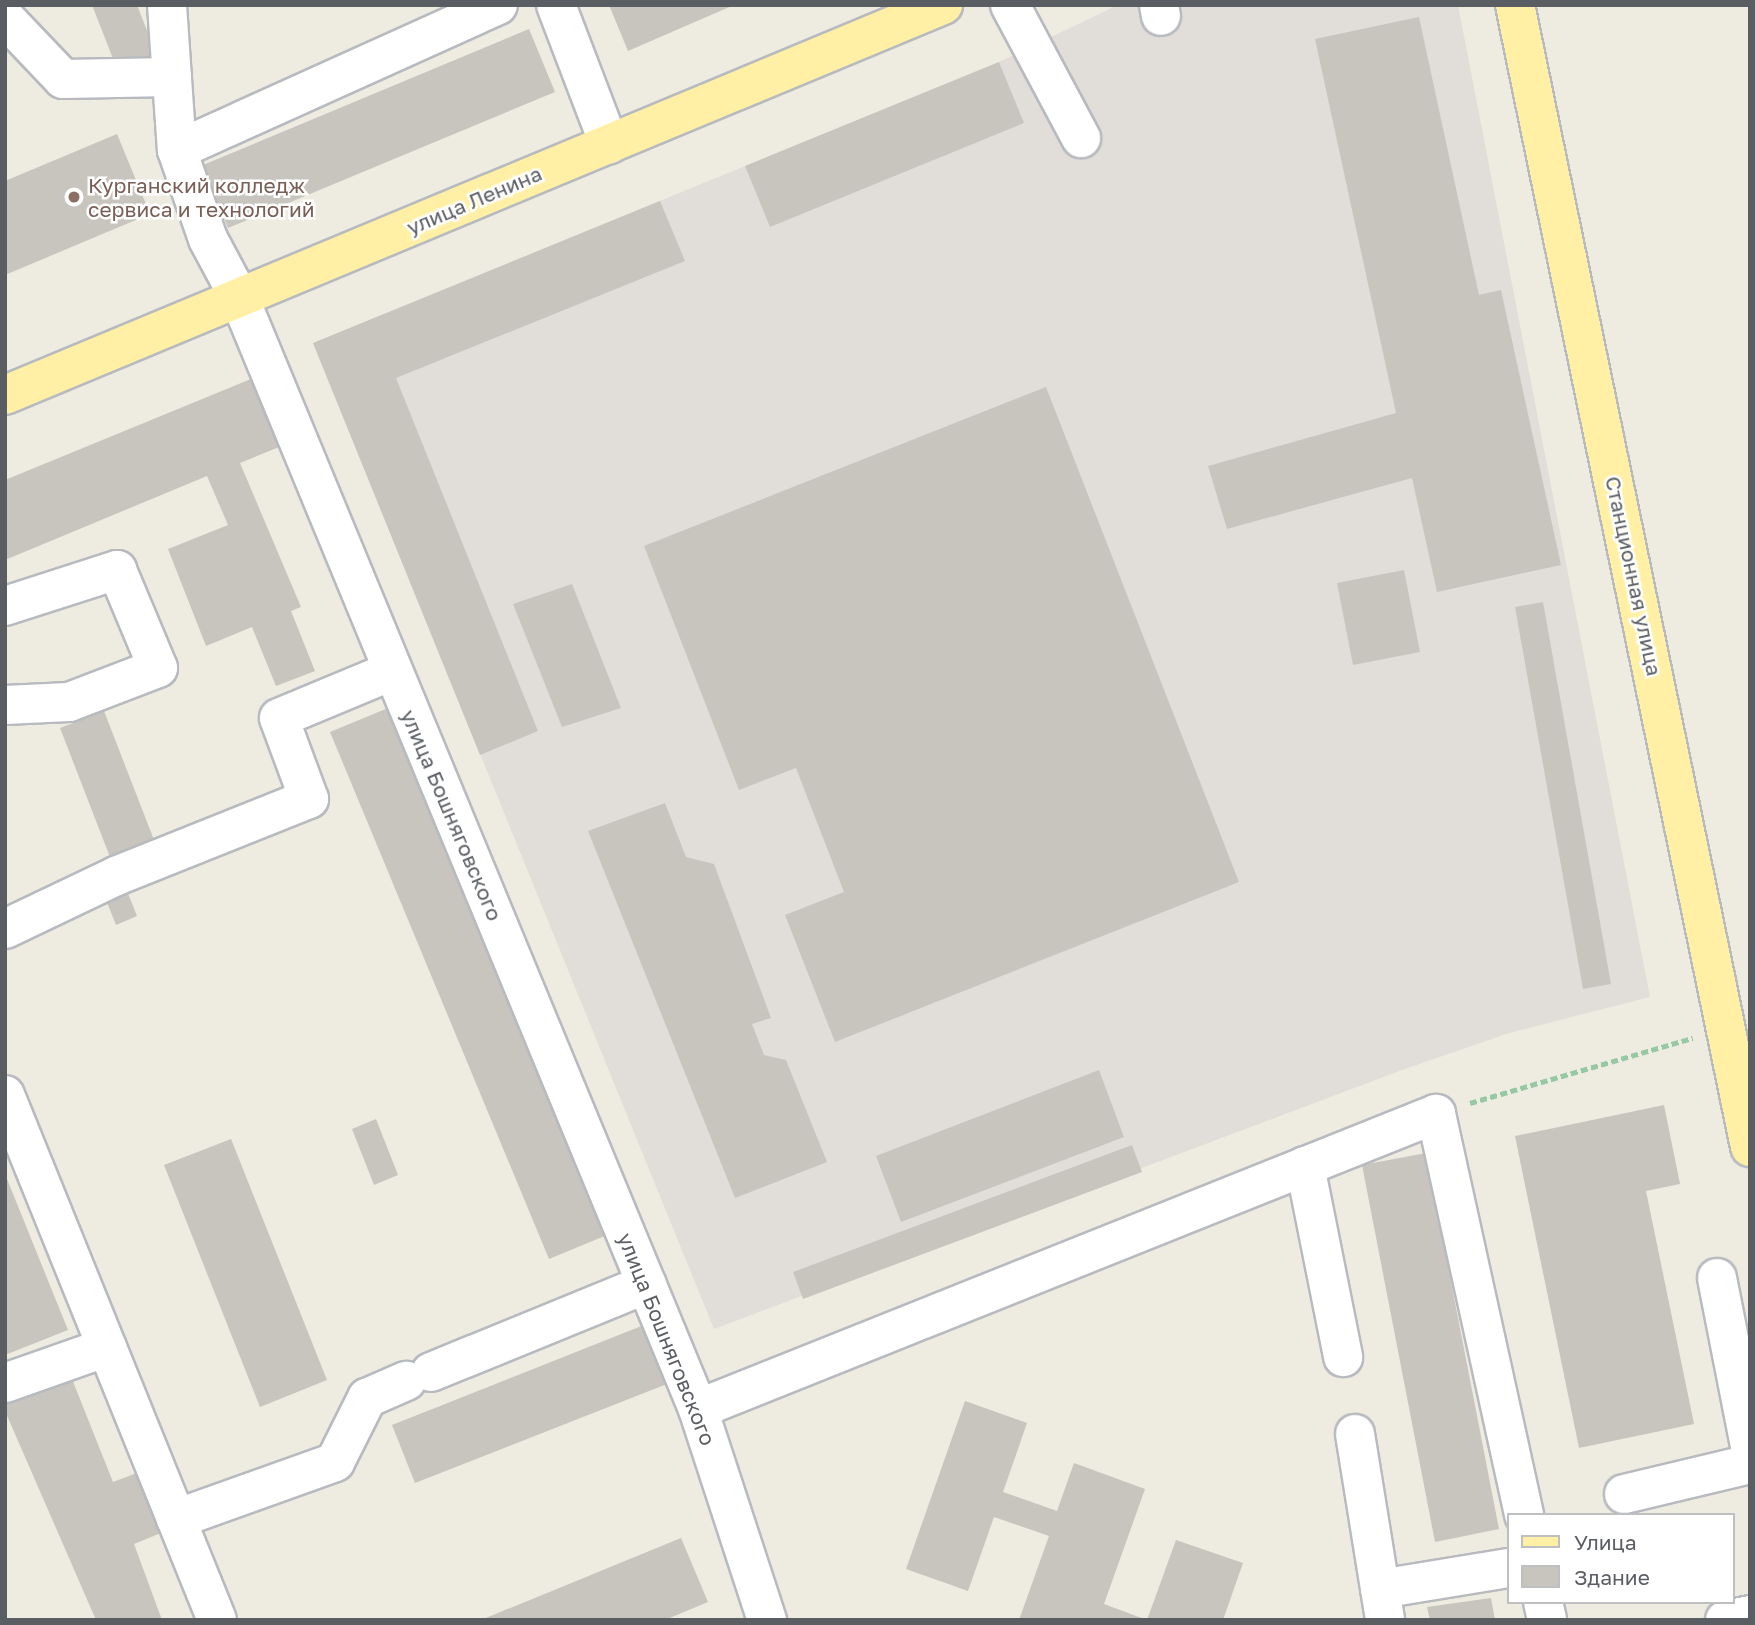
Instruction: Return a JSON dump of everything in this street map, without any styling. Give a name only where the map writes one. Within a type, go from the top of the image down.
[{"type":"main road","name":"улица Ленина","points":[[5,395],[943,5]]},
{"type":"main road","name":"Станционная улица","points":[[1515,5],[1728,1029],[1750,1147]]},
{"type":"lane","name":"улица Бошняговского","points":[[167,5],[177,150],[208,239],[239,297],[698,1409],[766,1620]]},
{"type":"lane","points":[[177,150],[498,5]]},
{"type":"lane","points":[[556,5],[609,144]]},
{"type":"lane","points":[[1010,5],[1081,138]]},
{"type":"lane","points":[[5,18],[63,79],[172,77]]},
{"type":"lane","points":[[5,606],[117,570],[158,668],[69,702],[5,705]]},
{"type":"lane","points":[[5,929],[116,876],[309,799],[279,718],[392,671]]},
{"type":"lane","points":[[5,1095],[217,1620]]},
{"type":"lane","points":[[698,1409],[1436,1114],[1524,1513]]},
{"type":"lane","points":[[1305,1166],[1343,1357]]},
{"type":"lane","points":[[1717,1278],[1750,1446]]},
{"type":"lane","points":[[176,1519],[335,1462],[368,1398],[647,1284]]},
{"type":"lane","points":[[5,1382],[107,1347]]},
{"type":"lane","points":[[1355,1434],[1383,1604],[1506,1569]]},
{"type":"lane","points":[[1623,1494],[1750,1464]]},
{"type":"lane","points":[[1725,1620],[1750,1615]]},
{"type":"path","points":[[1436,1114],[1728,1029]]},
{"type":"shaded area","points":[[1118,5],[1458,5],[1650,997],[1509,1033],[1402,1070],[714,1329],[313,343],[999,62]]},
{"type":"building","points":[[92,5],[137,5],[158,59],[119,74]]},
{"type":"building","points":[[609,5],[734,5],[628,51]]},
{"type":"building","points":[[1419,17],[1479,295],[1501,290],[1561,565],[1437,592],[1412,478],[1227,529],[1208,466],[1396,413],[1315,39]]},
{"type":"building","points":[[529,29],[555,92],[228,228],[203,165]]},
{"type":"building","points":[[999,62],[1024,123],[770,227],[745,166]]},
{"type":"building","name":"Курганский колледж сервиса и технологий","points":[[117,134],[150,214],[5,275],[5,181]]},
{"type":"building","points":[[660,201],[685,261],[396,378],[538,731],[480,755],[313,343]]},
{"type":"building","points":[[251,379],[279,447],[240,463],[301,607],[291,611],[315,671],[276,686],[252,627],[206,646],[168,549],[228,525],[207,476],[5,560],[5,480]]},
{"type":"building","points":[[1046,387],[1239,882],[835,1042],[785,915],[844,892],[796,768],[739,790],[644,546]]},
{"type":"building","points":[[1404,570],[1420,652],[1353,665],[1337,583]]},
{"type":"building","points":[[572,584],[621,708],[562,727],[513,604]]},
{"type":"building","points":[[1543,602],[1611,984],[1583,989],[1515,607]]},
{"type":"building","points":[[388,708],[607,1235],[549,1259],[330,732]]},
{"type":"building","points":[[104,711],[154,840],[110,857],[60,728]]},
{"type":"building","points":[[665,803],[686,857],[714,864],[771,1018],[752,1024],[764,1055],[786,1060],[827,1162],[735,1198],[588,831]]},
{"type":"building","points":[[125,886],[137,916],[116,925],[104,895]]},
{"type":"building","points":[[1099,1070],[1124,1137],[901,1222],[876,1156]]},
{"type":"building","points":[[1664,1105],[1680,1184],[1646,1191],[1694,1424],[1579,1448],[1515,1136]]},
{"type":"building","points":[[376,1119],[398,1175],[374,1185],[352,1129]]},
{"type":"building","points":[[231,1139],[327,1380],[260,1407],[164,1165]]},
{"type":"building","points":[[1132,1145],[1142,1172],[803,1299],[793,1272]]},
{"type":"building","points":[[1426,1153],[1499,1529],[1435,1542],[1362,1165]]},
{"type":"building","points":[[5,1174],[68,1330],[5,1355]]},
{"type":"building","points":[[644,1325],[667,1384],[415,1483],[392,1425]]},
{"type":"building","points":[[70,1374],[113,1482],[142,1471],[166,1531],[134,1544],[162,1620],[96,1620],[5,1411],[5,1400]]},
{"type":"building","points":[[965,1401],[1027,1423],[1003,1492],[1057,1511],[1074,1463],[1145,1489],[1104,1604],[1147,1620],[1019,1620],[1049,1536],[994,1517],[968,1591],[906,1569]]},
{"type":"building","points":[[681,1538],[708,1602],[665,1620],[481,1620]]},
{"type":"building","points":[[1176,1540],[1243,1563],[1223,1620],[1147,1620]]},
{"type":"building","points":[[1491,1598],[1495,1620],[1430,1620],[1427,1607]]},
{"type":"place","name":"Курганский колледж сервиса и технологий","points":[[74,197]]}]
